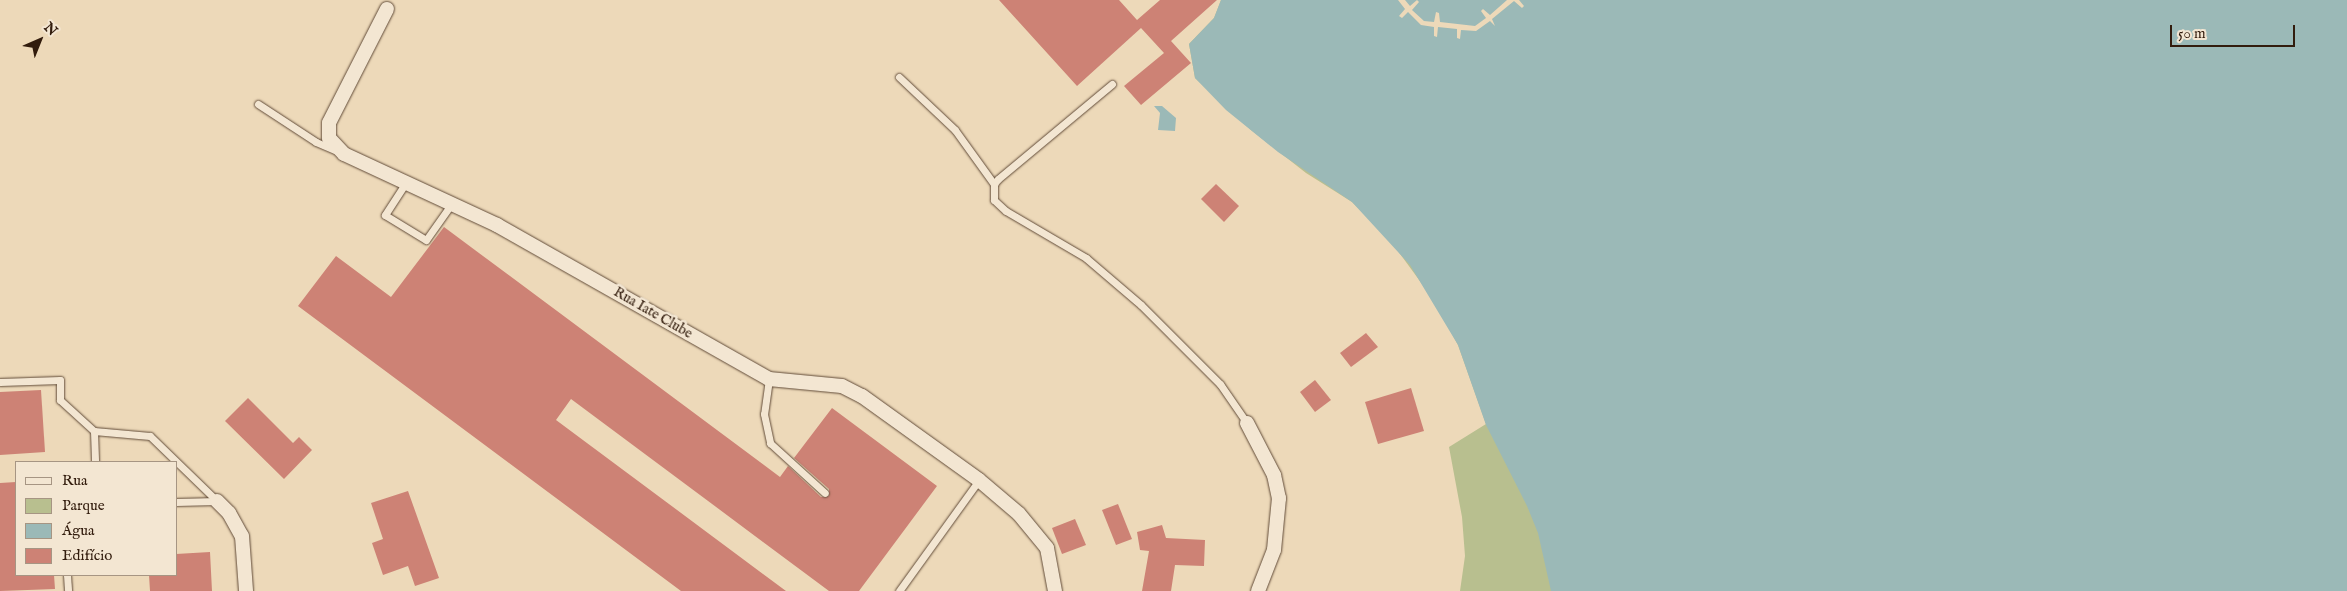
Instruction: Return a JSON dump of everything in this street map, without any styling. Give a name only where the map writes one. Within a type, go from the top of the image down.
[{"type":"street","name":"Rua Iate Clube","points":[[387,9],[328,123],[329,138],[344,154],[450,206],[497,225],[769,379],[842,386],[862,396],[979,480],[1019,514],[1047,548],[1055,591]]},
{"type":"street","points":[[1247,423],[1274,475],[1279,498],[1274,550],[1258,591]]},
{"type":"street","points":[[217,500],[242,536],[246,591]]},
{"type":"lane","points":[[899,78],[955,130],[994,184]]},
{"type":"lane","points":[[1112,84],[994,184],[992,195],[997,205],[1086,258],[1141,305],[1220,384],[1247,423]]},
{"type":"lane","points":[[258,104],[316,142],[344,154]]},
{"type":"lane","points":[[405,184],[385,215],[426,240],[450,206]]},
{"type":"lane","points":[[769,379],[764,414],[770,443],[825,493]]},
{"type":"lane","points":[[0,382],[60,380],[60,400],[94,431],[150,436],[176,461]]},
{"type":"lane","points":[[94,431],[95,461]]},
{"type":"lane","points":[[178,463],[217,500]]},
{"type":"lane","points":[[898,591],[979,480]]},
{"type":"lane","points":[[178,502],[217,500]]},
{"type":"lane","points":[[67,576],[68,591]]},
{"type":"green space","points":[[1221,0],[1354,153],[1598,591],[1460,591],[1465,556],[1462,517],[1449,447],[1486,424],[1458,345],[1433,299],[1387,236],[1352,202],[1306,173],[1251,130],[1195,78],[1189,44],[1214,18]]},
{"type":"water","points":[[1221,0],[2347,0],[2347,591],[1551,591],[1538,533],[1527,506],[1486,425],[1458,345],[1410,265],[1352,202],[1278,152],[1226,110],[1195,78],[1189,44],[1214,18]]},
{"type":"water","points":[[1154,106],[1162,106],[1176,118],[1175,131],[1158,130],[1160,113]]},
{"type":"pier","points":[[1398,0],[1405,0],[1410,6],[1417,0],[1419,2],[1412,10],[1424,21],[1434,22],[1436,12],[1439,13],[1440,22],[1475,26],[1486,18],[1481,11],[1483,9],[1490,15],[1507,0],[1519,0],[1524,6],[1522,8],[1514,1],[1492,19],[1495,26],[1490,21],[1476,31],[1461,30],[1460,39],[1457,38],[1457,29],[1438,27],[1437,37],[1434,36],[1434,27],[1421,25],[1408,12],[1402,18],[1399,16],[1405,9]]},
{"type":"building","points":[[999,0],[1119,0],[1137,20],[1160,0],[1217,0],[1171,41],[1191,63],[1141,105],[1124,86],[1164,53],[1141,28],[1077,86]]},
{"type":"building","points":[[1216,184],[1239,206],[1224,222],[1201,199]]},
{"type":"building","points":[[444,227],[780,477],[788,466],[821,497],[829,496],[829,489],[794,458],[832,408],[937,486],[859,591],[829,591],[571,399],[556,420],[786,591],[681,591],[298,306],[336,256],[391,297]]},
{"type":"building","points":[[1366,333],[1378,347],[1351,367],[1340,353]]},
{"type":"building","points":[[1315,380],[1331,400],[1315,412],[1300,392]]},
{"type":"building","points":[[1411,388],[1424,431],[1378,444],[1365,402]]},
{"type":"building","points":[[41,390],[45,452],[0,455],[0,392]]},
{"type":"building","points":[[248,398],[293,443],[299,437],[312,450],[284,479],[225,421]]},
{"type":"building","points":[[15,482],[15,576],[54,576],[55,589],[0,591],[0,483]]},
{"type":"building","points":[[408,491],[439,578],[415,586],[408,566],[383,575],[372,543],[383,539],[371,503]]},
{"type":"building","points":[[1118,504],[1132,539],[1116,545],[1102,510]]},
{"type":"building","points":[[1075,519],[1086,545],[1062,554],[1052,528]]},
{"type":"building","points":[[1162,525],[1166,538],[1205,540],[1204,566],[1175,565],[1171,591],[1142,591],[1149,551],[1140,550],[1137,532]]},
{"type":"building","points":[[210,552],[212,591],[150,591],[149,576],[178,576],[178,554]]}]
